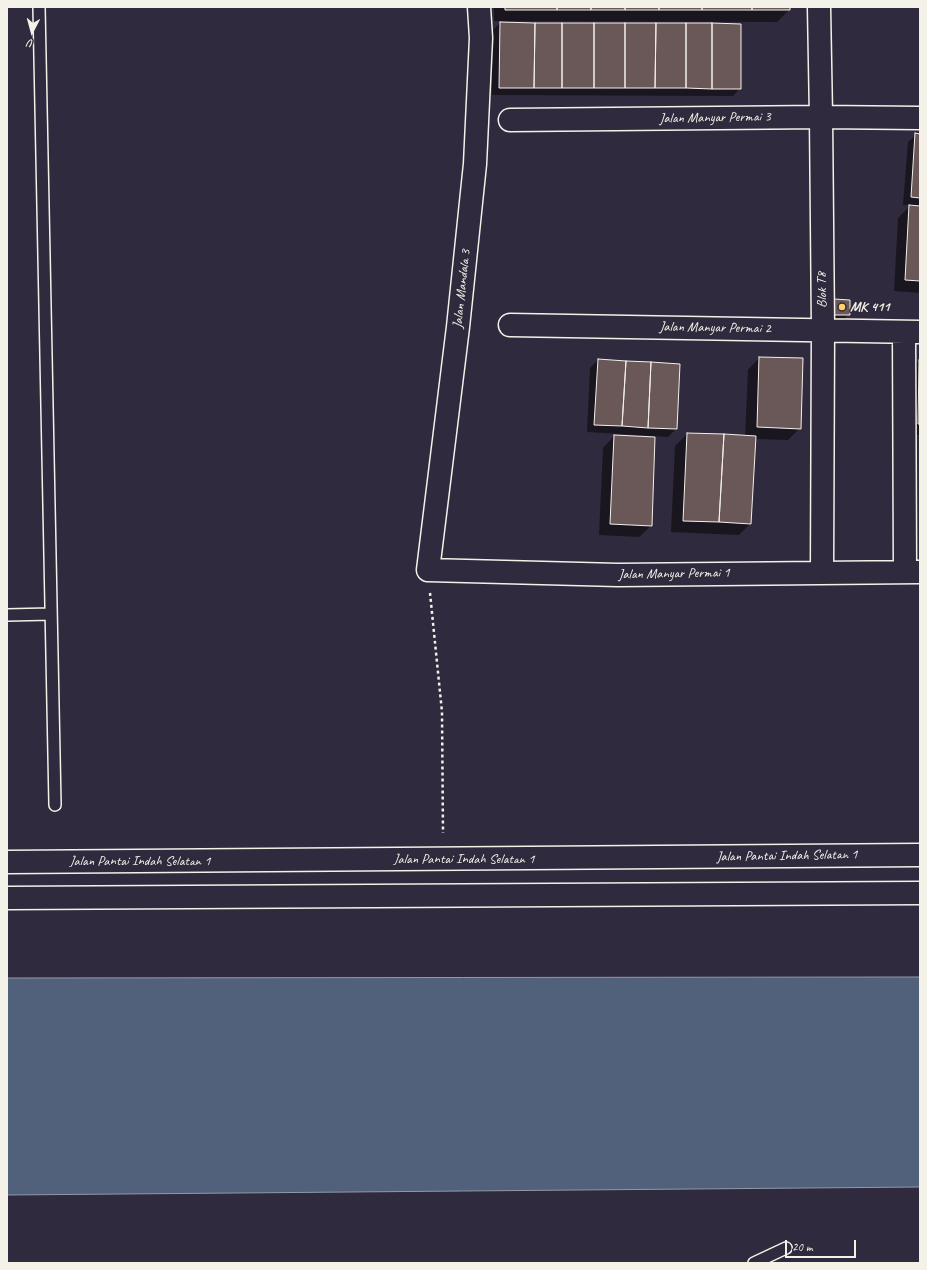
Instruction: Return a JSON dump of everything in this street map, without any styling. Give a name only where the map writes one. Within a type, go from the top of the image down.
[{"type":"street","name":"Jalan Mandala 3","points":[[428,570],[458,327],[475,164],[480,38],[479,7]]},
{"type":"street","name":"Blok T8","points":[[819,7],[821,116],[822,572]]},
{"type":"street","name":"Jalan Manyar Permai 3","points":[[510,120],[821,116],[920,118]]},
{"type":"street","name":"Jalan Manyar Permai 2","points":[[510,324],[822,329],[912,332]]},
{"type":"street","points":[[912,332],[912,572]]},
{"type":"street","name":"Jalan Manyar Permai 1","points":[[428,570],[618,574],[912,572]]},
{"type":"street","name":"Jalan Pantai Indah Selatan 1","points":[[7,862],[920,855]]},
{"type":"street","points":[[7,898],[920,893]]},
{"type":"lane","points":[[39,7],[55,805]]},
{"type":"lane","points":[[7,615],[51,614]]},
{"type":"lane","points":[[754,1263],[786,1248]]},
{"type":"path","points":[[428,570],[442,712],[443,833]]},
{"type":"water","points":[[920,977],[920,1187],[7,1195],[7,978]]},
{"type":"building","points":[[505,7],[557,7],[557,10],[505,10]]},
{"type":"building","points":[[557,7],[591,7],[591,10],[557,10]]},
{"type":"building","points":[[591,7],[625,7],[625,10],[591,10]]},
{"type":"building","points":[[625,7],[659,7],[659,10],[625,10]]},
{"type":"building","points":[[659,7],[702,7],[702,10],[659,10]]},
{"type":"building","points":[[702,7],[752,7],[752,10],[702,10]]},
{"type":"building","points":[[752,7],[790,7],[790,10],[752,10]]},
{"type":"building","points":[[500,22],[535,23],[534,88],[499,88]]},
{"type":"building","points":[[535,23],[562,23],[562,88],[534,88]]},
{"type":"building","points":[[562,23],[594,23],[594,88],[562,88]]},
{"type":"building","points":[[594,23],[625,23],[625,88],[594,88]]},
{"type":"building","points":[[625,23],[656,23],[655,88],[625,88]]},
{"type":"building","points":[[656,23],[686,23],[686,88],[655,88]]},
{"type":"building","points":[[686,23],[712,23],[712,89],[686,88]]},
{"type":"building","points":[[712,23],[741,24],[741,89],[712,89]]},
{"type":"building","points":[[915,133],[920,134],[920,198],[911,197]]},
{"type":"building","points":[[909,205],[920,206],[920,281],[905,280]]},
{"type":"building","name":"MK 411","points":[[834,299],[850,300],[850,315],[834,315]]},
{"type":"building","points":[[759,357],[803,358],[801,429],[757,427]]},
{"type":"building","points":[[598,359],[626,361],[622,426],[594,425]]},
{"type":"building","points":[[919,360],[920,424],[918,424]]},
{"type":"building","points":[[626,361],[651,362],[648,428],[622,426]]},
{"type":"building","points":[[651,362],[680,364],[677,429],[648,428]]},
{"type":"building","points":[[687,433],[724,434],[719,522],[683,521]]},
{"type":"building","points":[[724,434],[756,436],[751,524],[719,522]]},
{"type":"building","points":[[614,435],[655,437],[652,526],[610,524]]},
{"type":"place","name":"MK 411","points":[[842,307]]}]
